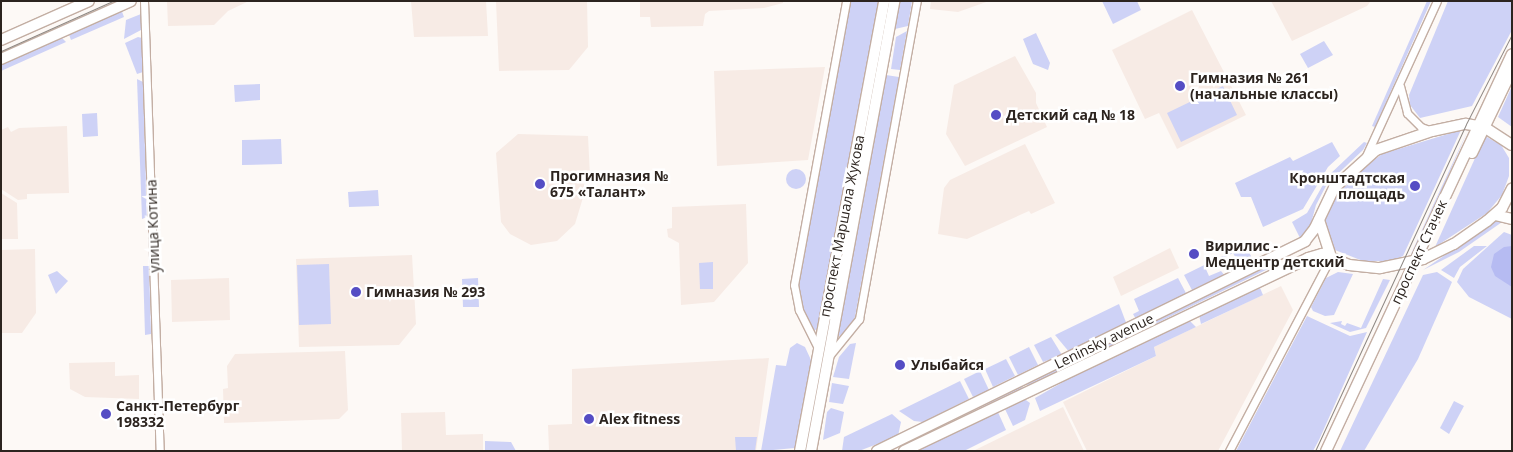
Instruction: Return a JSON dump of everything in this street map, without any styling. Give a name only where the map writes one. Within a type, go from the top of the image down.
[{"type":"main road","points":[[1,40],[89,1]]},
{"type":"main road","points":[[1,59],[131,1]]},
{"type":"main road","name":"проспект Маршала Жукова","points":[[800,451],[884,1]]},
{"type":"main road","name":"проспект Маршала Жукова","points":[[810,451],[894,1]]},
{"type":"main road","name":"проспект Стачек","points":[[1332,451],[1512,54]]},
{"type":"main road","name":"проспект Стачек","points":[[1480,126],[1512,70]]},
{"type":"main road","points":[[1511,143],[1480,126],[1432,131],[1388,145],[1365,158],[1334,188],[1318,218],[1331,257],[1363,268],[1391,267],[1419,260],[1454,244],[1509,205],[1512,188]]},
{"type":"main road","points":[[1495,215],[1512,219]]},
{"type":"main road","name":"Leninsky avenue","points":[[877,451],[1294,246],[1309,237],[1318,218]]},
{"type":"main road","name":"Leninsky avenue","points":[[904,451],[1308,258],[1322,254],[1331,257]]},
{"type":"main road","name":"проспект Стачек","points":[[1326,451],[1419,260]]},
{"type":"street","name":"улица Котина","points":[[144,1],[160,451]]},
{"type":"street","points":[[819,350],[799,310],[794,285],[846,1]]},
{"type":"street","points":[[829,356],[859,319],[917,1]]},
{"type":"street","points":[[1365,158],[1437,1]]},
{"type":"street","points":[[1400,85],[1407,113],[1421,127],[1432,131]]},
{"type":"street","points":[[1229,451],[1331,257]]},
{"type":"shaded area","points":[[167,1],[249,1],[228,11],[214,25],[168,26]]},
{"type":"shaded area","points":[[411,1],[486,1],[488,36],[414,37]]},
{"type":"shaded area","points":[[496,1],[587,1],[588,47],[569,70],[499,71]]},
{"type":"shaded area","points":[[640,1],[783,1],[783,3],[764,8],[709,11],[705,14],[703,26],[651,27],[650,17],[640,17]]},
{"type":"shaded area","points":[[850,1],[879,1],[828,280],[818,328],[814,331],[799,299],[796,285]]},
{"type":"shaded area","points":[[900,1],[912,1],[908,26],[895,29]]},
{"type":"shaded area","points":[[931,1],[989,1],[958,12],[930,9]]},
{"type":"shaded area","points":[[1102,1],[1137,1],[1141,10],[1113,24]]},
{"type":"shaded area","points":[[1271,1],[1371,1],[1367,6],[1292,41]]},
{"type":"shaded area","points":[[1427,1],[1431,1],[1375,127],[1372,126]]},
{"type":"shaded area","points":[[1448,1],[1512,1],[1512,30],[1472,106],[1420,118],[1410,105],[1409,95]]},
{"type":"shaded area","points":[[121,9],[124,17],[71,40],[68,32]]},
{"type":"shaded area","name":"Гимназия № 261 (начальные классы)","points":[[1192,10],[1246,115],[1177,149],[1159,113],[1145,119],[1112,50]]},
{"type":"shaded area","points":[[141,14],[141,30],[124,39],[126,20]]},
{"type":"shaded area","points":[[907,31],[900,70],[891,69],[896,37]]},
{"type":"shaded area","points":[[1036,33],[1050,63],[1048,70],[1033,64],[1023,39]]},
{"type":"shaded area","points":[[60,36],[66,42],[1,71],[1,62]]},
{"type":"shaded area","points":[[138,37],[142,38],[143,72],[137,74],[125,43]]},
{"type":"shaded area","points":[[1324,41],[1333,55],[1308,68],[1300,54]]},
{"type":"shaded area","name":"Детский сад № 18","points":[[1015,56],[1036,93],[1036,103],[1047,127],[965,166],[946,134],[954,85]]},
{"type":"shaded area","points":[[825,67],[808,160],[717,166],[714,71]]},
{"type":"shaded area","points":[[886,75],[899,77],[855,317],[849,328],[838,337]]},
{"type":"shaded area","points":[[137,79],[143,82],[147,217],[142,219]]},
{"type":"shaded area","points":[[260,84],[260,100],[235,102],[234,85]]},
{"type":"shaded area","points":[[1223,86],[1237,115],[1181,142],[1167,113]]},
{"type":"shaded area","points":[[1512,86],[1512,127],[1498,117]]},
{"type":"shaded area","points":[[97,113],[98,136],[83,137],[82,114]]},
{"type":"shaded area","points":[[67,126],[69,193],[27,194],[27,199],[18,200],[1,189],[1,130],[8,127],[11,132],[19,128]]},
{"type":"shaded area","points":[[1461,130],[1403,256],[1391,261],[1363,261],[1335,250],[1324,226],[1325,217],[1333,200],[1347,181],[1382,154]]},
{"type":"shaded area","points":[[1468,130],[1415,252],[1411,254],[1436,199]]},
{"type":"shaded area","name":"Прогимназия № 675 «Талант»","points":[[518,134],[588,136],[590,176],[584,177],[585,191],[575,224],[557,241],[531,245],[510,234],[501,222],[496,153]]},
{"type":"shaded area","points":[[1485,136],[1501,145],[1509,158],[1509,176],[1502,195],[1487,213],[1435,247]]},
{"type":"shaded area","points":[[281,139],[282,164],[242,165],[242,140]]},
{"type":"shaded area","points":[[1332,142],[1340,156],[1328,167],[1303,209],[1263,227],[1251,197],[1241,197],[1235,183],[1290,157],[1293,161]]},
{"type":"shaded area","points":[[1364,142],[1367,143],[1363,150],[1327,184],[1316,205],[1310,227],[1300,238],[1292,222],[1307,213],[1328,176]]},
{"type":"shaded area","points":[[1025,144],[1055,203],[1031,214],[1029,211],[967,239],[938,234],[944,188],[950,180]]},
{"type":"shaded area","points":[[796,169],[803,172],[806,179],[803,186],[796,189],[789,186],[786,179],[789,172]]},
{"type":"shaded area","points":[[378,190],[379,206],[349,207],[348,192]]},
{"type":"shaded area","points":[[1,193],[17,203],[18,239],[1,239]]},
{"type":"shaded area","points":[[746,204],[748,263],[714,302],[681,305],[679,243],[668,237],[667,229],[672,228],[672,207]]},
{"type":"shaded area","points":[[1505,220],[1459,252],[1423,270],[1494,222]]},
{"type":"shaded area","points":[[1504,232],[1512,235],[1512,319],[1469,297],[1457,282],[1463,269]]},
{"type":"shaded area","points":[[1245,245],[1251,256],[1248,264],[1230,273],[1227,268],[1238,262],[1233,253],[1205,267],[1209,276],[1221,271],[1225,276],[1193,292],[1184,275]]},
{"type":"shaded area","points":[[1474,246],[1487,246],[1460,267],[1454,278],[1441,270]]},
{"type":"shaded area","points":[[1512,246],[1512,287],[1495,276],[1491,267],[1494,254],[1504,247]]},
{"type":"shaded area","points":[[1170,248],[1179,268],[1121,296],[1113,277]]},
{"type":"shaded area","points":[[35,249],[36,313],[22,333],[1,333],[1,250]]},
{"type":"shaded area","name":"Гимназия № 293","points":[[412,255],[416,324],[399,345],[299,347],[296,259]]},
{"type":"shaded area","points":[[713,262],[713,289],[700,289],[699,263]]},
{"type":"shaded area","points":[[1275,263],[1276,265],[1028,386],[1026,383]]},
{"type":"shaded area","points":[[329,264],[331,324],[299,325],[297,265]]},
{"type":"shaded area","points":[[143,266],[149,266],[151,334],[145,335]]},
{"type":"shaded area","points":[[57,271],[68,281],[56,294],[48,275]]},
{"type":"shaded area","points":[[1338,272],[1353,274],[1334,315],[1325,316],[1313,311],[1311,307],[1326,278]]},
{"type":"shaded area","points":[[1437,272],[1452,282],[1418,359],[1364,451],[1340,451],[1423,275]]},
{"type":"shaded area","points":[[229,278],[230,320],[172,322],[171,280]]},
{"type":"shaded area","points":[[478,278],[479,307],[463,307],[462,279]]},
{"type":"shaded area","points":[[1178,278],[1187,295],[1137,321],[1133,314],[1139,311],[1134,299]]},
{"type":"shaded area","points":[[1383,279],[1390,280],[1366,328],[1350,332],[1330,323],[1342,321],[1341,324],[1345,326],[1347,323],[1361,328]]},
{"type":"shaded area","points":[[1281,286],[1293,310],[1218,451],[1087,451],[1063,402],[1156,356],[1154,347]]},
{"type":"shaded area","points":[[1260,288],[1263,295],[1201,324],[1199,315]]},
{"type":"shaded area","points":[[1119,304],[1127,325],[1070,353],[1055,335]]},
{"type":"shaded area","points":[[1307,316],[1350,336],[1367,332],[1319,440],[1313,451],[1236,451]]},
{"type":"shaded area","points":[[1189,320],[1196,327],[1154,347],[1156,356],[1040,411],[1035,398],[1063,382],[1062,379]]},
{"type":"shaded area","points":[[1051,337],[1062,355],[1043,362],[1034,345]]},
{"type":"shaded area","points":[[797,343],[805,347],[811,360],[795,448],[761,451],[776,365],[786,366],[790,348]]},
{"type":"shaded area","points":[[856,343],[849,379],[833,377],[839,357],[850,344]]},
{"type":"shaded area","points":[[1029,347],[1038,365],[1018,375],[1009,357]]},
{"type":"shaded area","points":[[345,351],[348,410],[339,419],[224,423],[223,389],[228,388],[227,366],[235,354]]},
{"type":"shaded area","points":[[769,358],[756,451],[549,451],[548,425],[572,424],[572,369]]},
{"type":"shaded area","points":[[1006,359],[1015,376],[993,387],[985,369]]},
{"type":"shaded area","points":[[115,362],[115,376],[139,375],[139,399],[85,397],[70,389],[69,363]]},
{"type":"shaded area","points":[[980,371],[989,390],[973,397],[964,379]]},
{"type":"shaded area","points":[[960,381],[969,399],[923,422],[914,421],[899,411]]},
{"type":"shaded area","points":[[832,383],[849,386],[843,404],[829,402]]},
{"type":"shaded area","points":[[1021,386],[1023,388],[888,451]]},
{"type":"shaded area","points":[[1023,398],[1030,403],[1025,420],[1013,426],[1004,407]]},
{"type":"shaded area","points":[[1454,401],[1464,406],[1449,434],[1440,428]]},
{"type":"shaded area","points":[[1063,407],[1084,451],[973,451]]},
{"type":"shaded area","points":[[831,408],[844,412],[840,433],[823,440],[827,412]]},
{"type":"shaded area","points":[[997,410],[1006,430],[964,451],[913,451]]},
{"type":"shaded area","points":[[445,412],[446,435],[483,434],[483,451],[402,451],[401,413]]},
{"type":"shaded area","points":[[892,414],[901,422],[898,436],[859,451],[842,451],[844,437]]},
{"type":"shaded area","points":[[735,437],[757,437],[755,451],[736,451]]},
{"type":"shaded area","points":[[485,441],[511,442],[516,451],[485,451]]},
{"type":"tram line","points":[[1,51],[113,1]]},
{"type":"tram line","points":[[1315,451],[1466,124],[1512,34]]},
{"type":"place","name":"Гимназия № 261 (начальные классы)","points":[[1180,86]]},
{"type":"place","name":"Детский сад № 18","points":[[996,115]]},
{"type":"place","name":"Прогимназия № 675 «Талант»","points":[[540,184]]},
{"type":"place","name":"Кронштадтская площадь","points":[[1415,186]]},
{"type":"place","name":"Вирилис - Медцентр детский","points":[[1194,254]]},
{"type":"place","name":"Гимназия № 293","points":[[356,292]]},
{"type":"place","name":"Улыбайся","points":[[900,365]]},
{"type":"place","name":"Санкт-Петербург 198332","points":[[106,414]]},
{"type":"place","name":"Alex fitness","points":[[589,419]]}]
